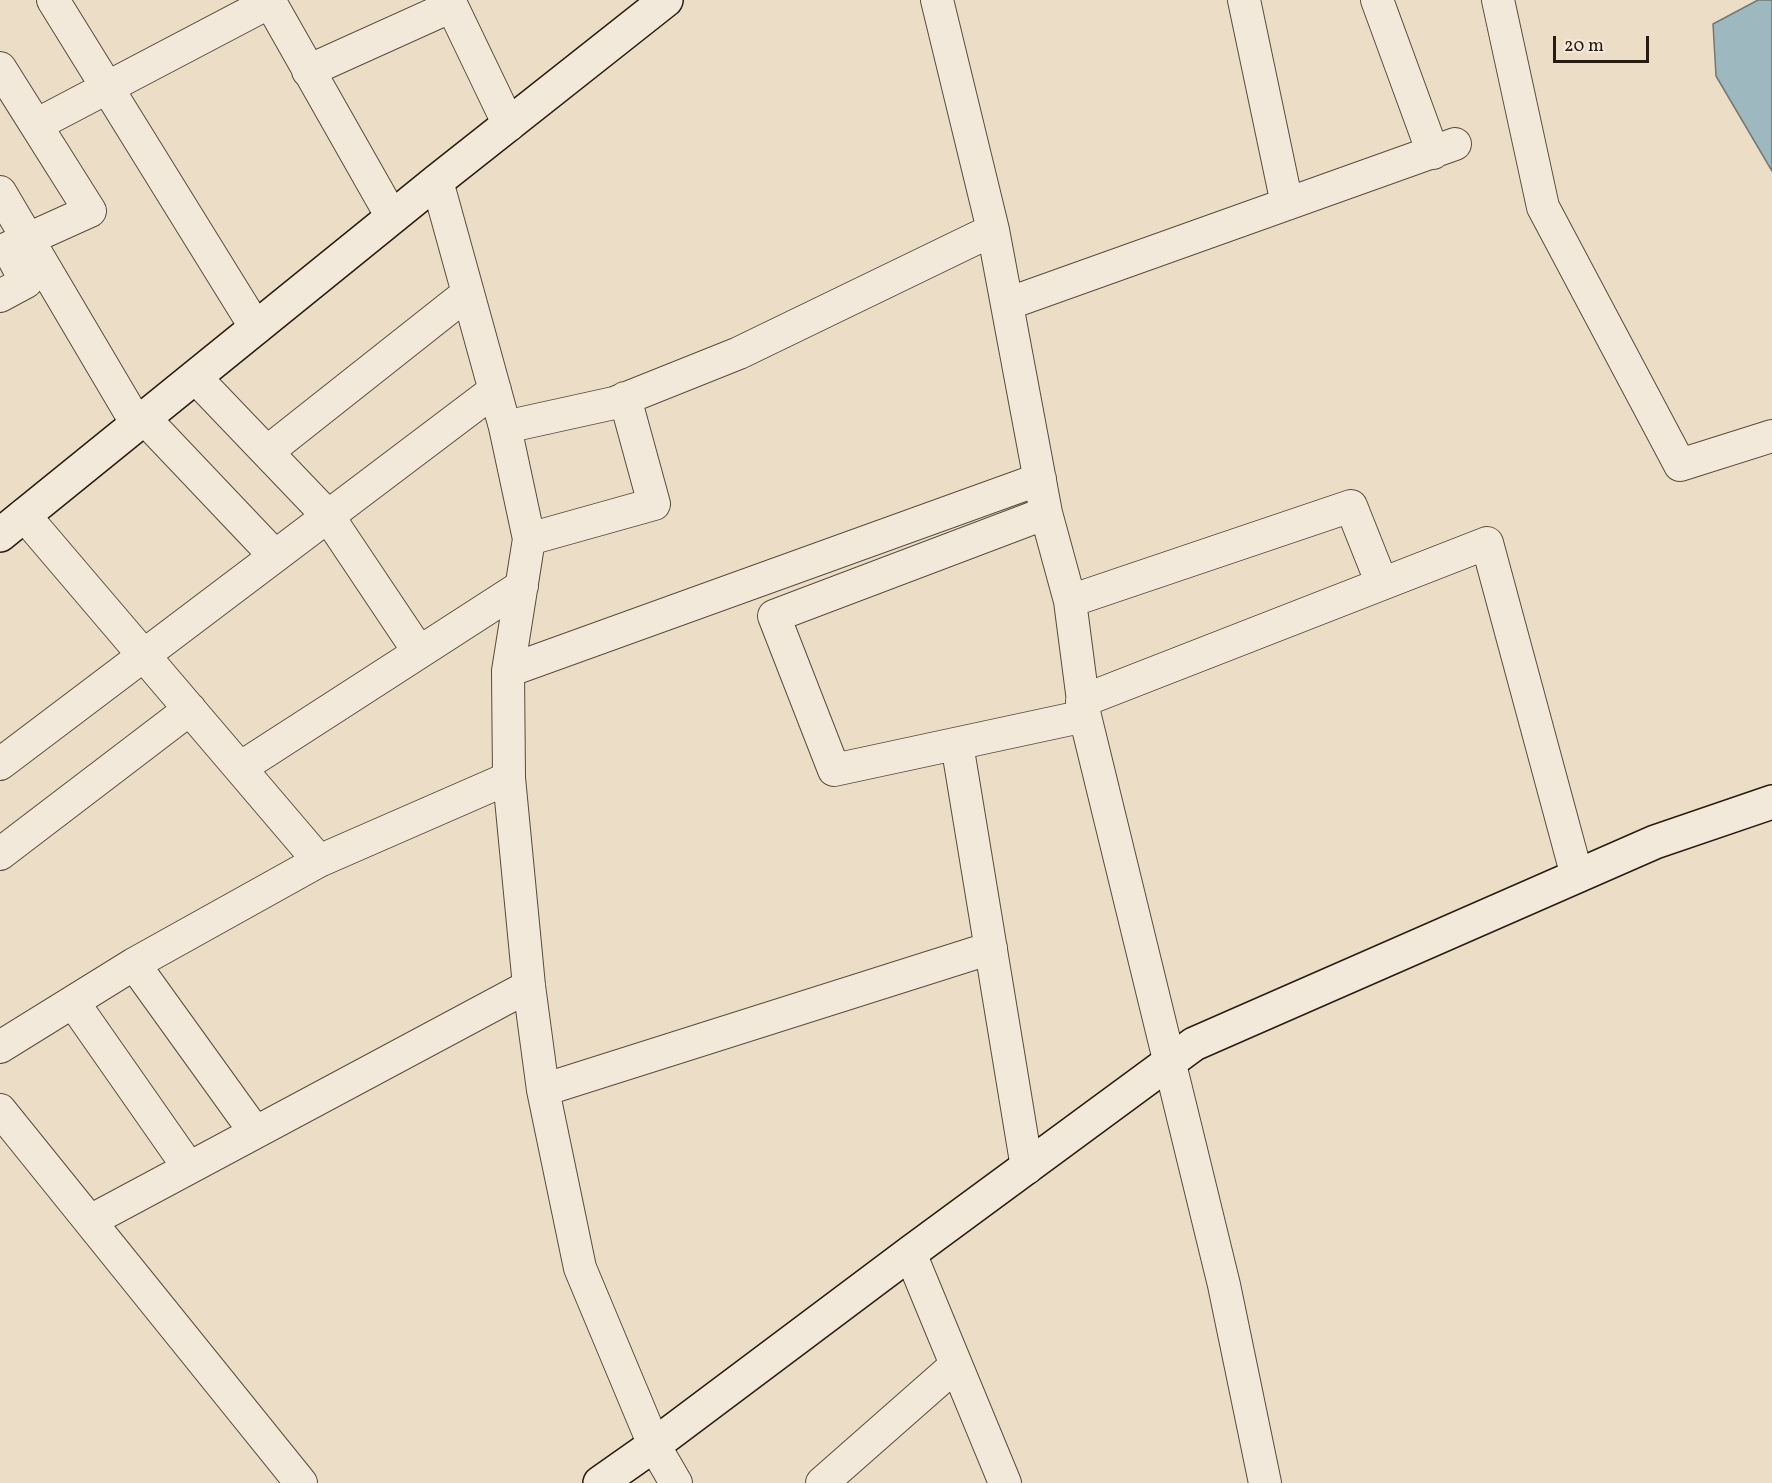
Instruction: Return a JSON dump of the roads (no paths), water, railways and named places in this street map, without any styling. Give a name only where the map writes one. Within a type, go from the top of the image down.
[{"type":"street","points":[[52,0],[256,328]]},
{"type":"street","points":[[319,861],[144,655],[12,525],[437,181],[666,0]]},
{"type":"street","points":[[937,0],[993,230],[1047,513],[1070,601],[1084,708],[1224,1285],[1265,1483]]},
{"type":"street","points":[[1244,0],[1287,204]]},
{"type":"street","points":[[1007,304],[1444,149],[1377,0]]},
{"type":"street","points":[[1498,0],[1543,207],[1680,465],[1772,436]]},
{"type":"street","points":[[36,125],[269,1],[392,218]]},
{"type":"street","points":[[308,71],[450,3],[509,125]]},
{"type":"street","points":[[0,68],[90,211],[8,248],[26,282],[0,296]]},
{"type":"street","points":[[437,181],[505,427],[528,540],[508,671],[509,778],[529,986],[543,1090],[580,1268],[654,1445],[676,1483]]},
{"type":"street","points":[[0,192],[141,421],[276,556]]},
{"type":"street","points":[[505,427],[614,403],[739,353],[993,230]]},
{"type":"street","points":[[267,452],[468,293]]},
{"type":"street","points":[[195,377],[328,516],[419,652]]},
{"type":"street","points":[[0,764],[495,390]]},
{"type":"street","points":[[528,540],[654,504],[625,398]]},
{"type":"street","points":[[508,671],[1040,479]]},
{"type":"street","points":[[1070,601],[1351,506],[1382,584]]},
{"type":"street","points":[[1047,513],[774,616],[834,770],[957,744],[1084,708],[1382,584],[1487,543],[1577,876]]},
{"type":"street","points":[[240,768],[522,586]]},
{"type":"street","points":[[0,854],[190,709]]},
{"type":"street","points":[[957,744],[1027,1168]]},
{"type":"street","points":[[0,1047],[134,964],[319,861],[509,778]]},
{"type":"street","points":[[600,1483],[1194,1044],[1655,842],[1772,802]]},
{"type":"street","points":[[543,1090],[991,948]]},
{"type":"street","points":[[134,964],[255,1132]]},
{"type":"street","points":[[90,1221],[529,986]]},
{"type":"street","points":[[73,1002],[189,1168]]},
{"type":"street","points":[[0,1110],[301,1483]]},
{"type":"street","points":[[910,1253],[1005,1483]]},
{"type":"street","points":[[822,1483],[956,1365]]},
{"type":"water","points":[[1758,0],[1772,0],[1772,171],[1716,76],[1713,24]]}]
